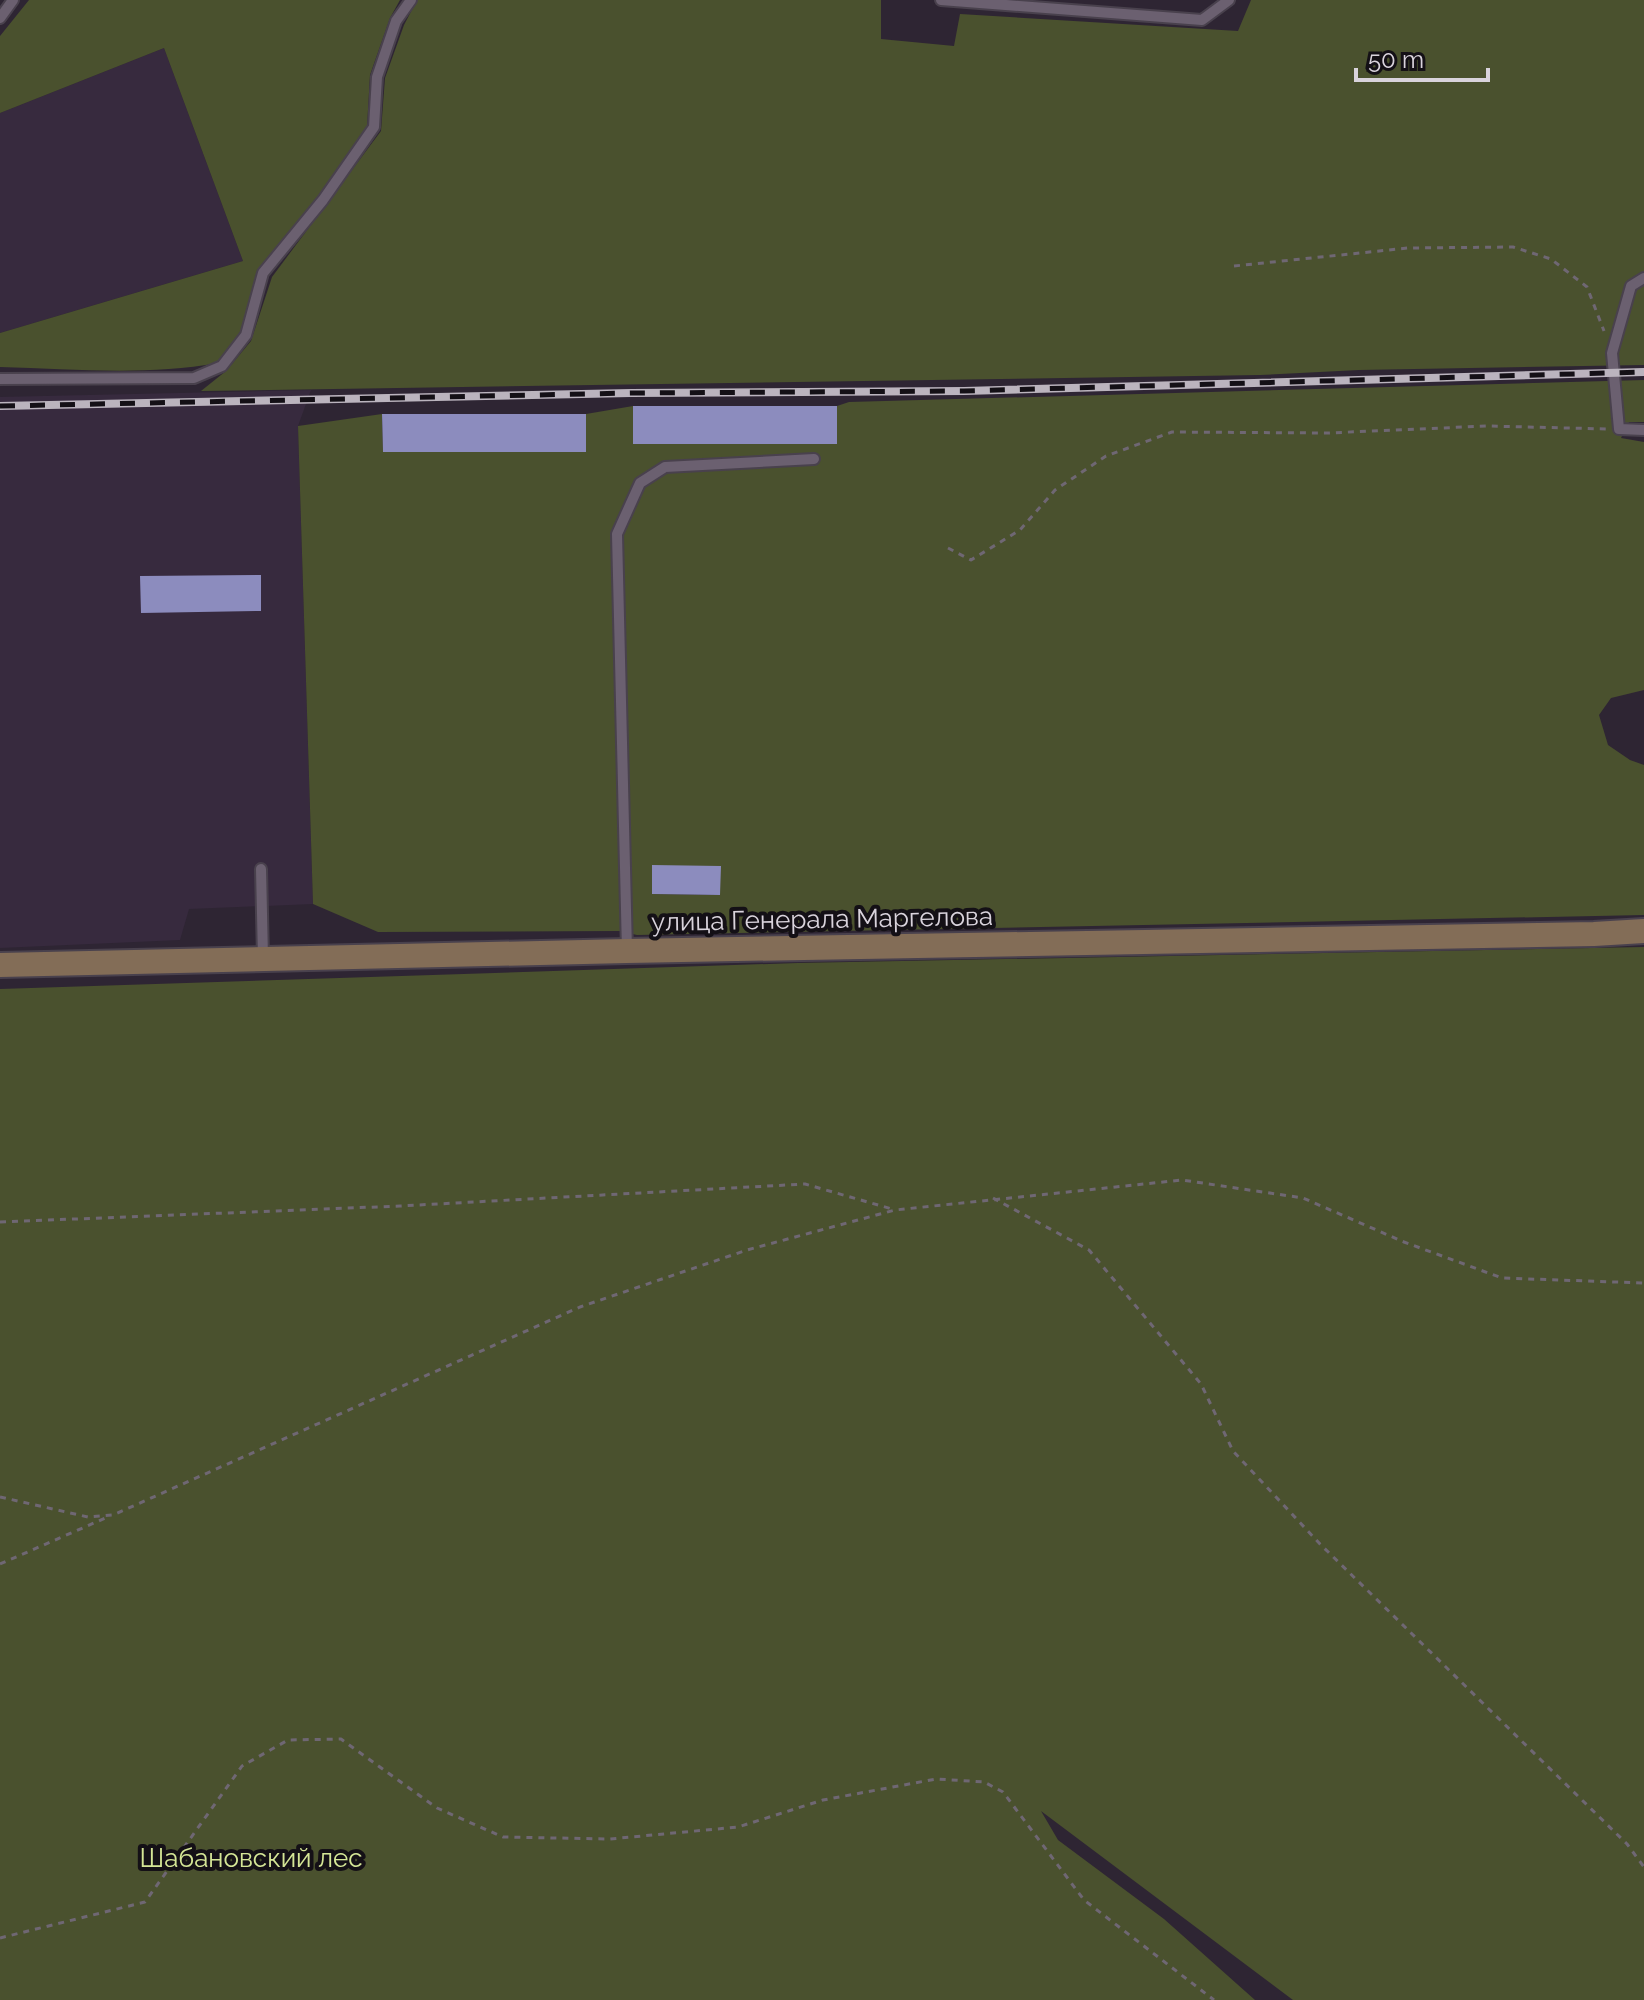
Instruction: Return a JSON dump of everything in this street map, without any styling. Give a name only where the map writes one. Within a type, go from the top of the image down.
[{"type":"main road","name":"улица Генерала Маргелова","points":[[0,965],[1578,935],[1644,931]]},
{"type":"lane","points":[[0,18],[13,0]]},
{"type":"lane","points":[[0,379],[194,378],[222,366],[246,335],[263,273],[323,200],[374,127],[377,77],[396,21],[411,0]]},
{"type":"lane","points":[[941,0],[1202,20],[1229,0]]},
{"type":"lane","points":[[1644,278],[1631,286],[1612,353],[1619,429],[1644,430]]},
{"type":"lane","points":[[627,951],[617,534],[640,483],[665,467],[814,459]]},
{"type":"lane","points":[[261,869],[263,960]]},
{"type":"path","points":[[1234,266],[1408,248],[1513,247],[1551,259],[1587,287],[1612,353]]},
{"type":"path","points":[[948,548],[971,560],[1020,530],[1055,490],[1106,456],[1172,432],[1328,433],[1487,426],[1619,429]]},
{"type":"path","points":[[0,1564],[580,1307],[747,1250],[895,1210],[1182,1180],[1303,1198],[1404,1242],[1502,1278],[1644,1283]]},
{"type":"path","points":[[0,1222],[400,1206],[805,1184],[895,1210]]},
{"type":"path","points":[[993,1198],[1089,1250],[1201,1384],[1233,1451],[1320,1544],[1627,1844],[1644,1867]]},
{"type":"path","points":[[0,1497],[88,1517],[113,1515]]},
{"type":"path","points":[[0,1938],[145,1902],[242,1766],[288,1740],[341,1739],[437,1808],[503,1837],[610,1839],[738,1827],[823,1800],[936,1779],[984,1782],[1003,1792],[1084,1900],[1214,2000]]},
{"type":"shaded area","points":[[164,48],[243,261],[0,333],[0,113]]},
{"type":"shaded area","points":[[311,390],[298,426],[313,904],[189,909],[180,940],[0,948],[0,397]]},
{"type":"green space","points":[[29,0],[400,0],[390,18],[370,75],[367,128],[320,196],[258,273],[241,331],[218,363],[137,371],[0,367],[0,333],[243,261],[164,48],[0,113],[0,36]]},
{"type":"green space","points":[[417,0],[881,0],[881,39],[954,46],[960,14],[1238,31],[1251,0],[1644,0],[1644,365],[1359,370],[1260,375],[201,391],[226,371],[251,341],[272,277],[381,131],[385,78],[404,25]]},
{"type":"green space","points":[[1644,380],[1644,422],[1629,422],[1621,438],[1644,442],[1644,690],[1611,698],[1599,715],[1608,745],[1630,760],[1644,765],[1644,915],[637,935],[620,931],[378,932],[313,904],[298,426],[382,414],[383,452],[586,452],[586,414],[633,406],[837,406],[849,402]],"holes":[[[652,866],[720,866],[720,895],[652,894]]]},
{"type":"green space","name":"Шабановский лес","points":[[1644,947],[1644,2000],[1293,2000],[1041,1811],[1058,1840],[1164,1919],[1255,2000],[0,2000],[0,989],[798,963]]},
{"type":"building","points":[[633,406],[837,406],[837,444],[633,444]]},
{"type":"building","points":[[382,414],[586,414],[586,452],[383,452]]},
{"type":"building","points":[[261,575],[261,611],[141,613],[140,576]]},
{"type":"building","points":[[652,865],[721,866],[720,895],[652,894]]},
{"type":"railway","points":[[0,406],[631,393],[964,391],[1644,372]]}]
